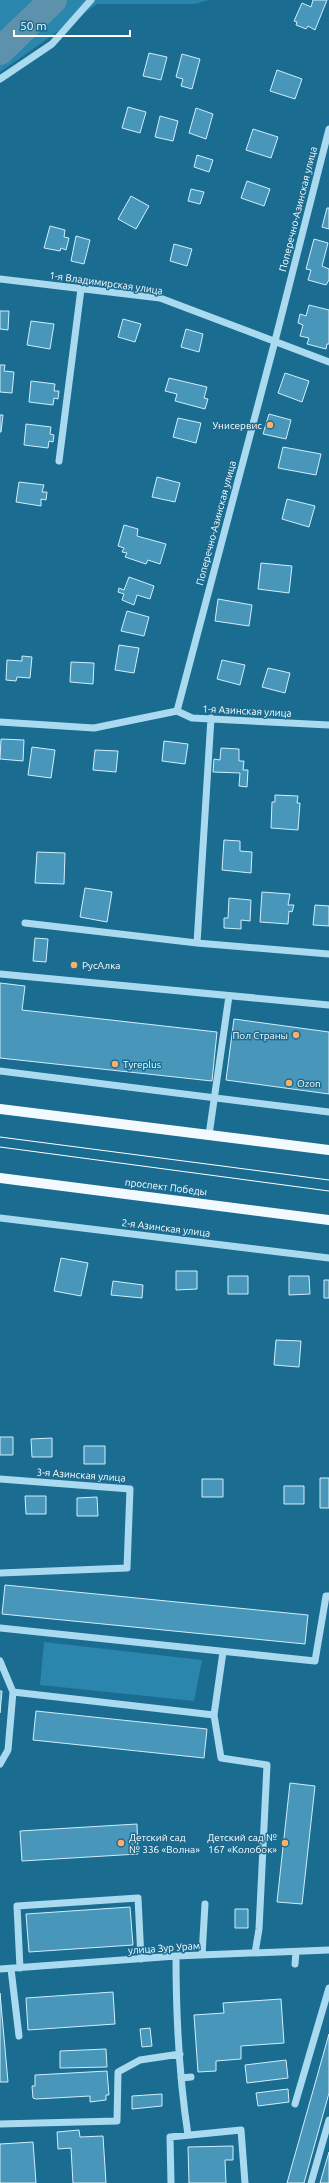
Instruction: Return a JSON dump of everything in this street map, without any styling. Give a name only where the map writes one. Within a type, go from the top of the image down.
[{"type":"main road","points":[[0,1109],[329,1150]]},
{"type":"main road","name":"проспект Победы","points":[[0,1178],[329,1220]]},
{"type":"street","points":[[0,79],[52,44],[91,0]]},
{"type":"street","name":"Поперечно-Азинская улица","points":[[177,711],[275,341],[329,129]]},
{"type":"street","name":"1-я Владимирская улица","points":[[0,279],[160,298],[275,341]]},
{"type":"street","points":[[60,461],[81,289]]},
{"type":"street","points":[[275,341],[329,362]]},
{"type":"street","points":[[0,722],[94,728],[177,711]]},
{"type":"street","name":"1-я Азинская улица","points":[[177,711],[192,718],[329,725]]},
{"type":"street","points":[[196,943],[211,718]]},
{"type":"street","points":[[25,923],[196,943],[329,954]]},
{"type":"street","points":[[0,974],[329,1005]]},
{"type":"street","points":[[209,1135],[229,996]]},
{"type":"street","points":[[0,1071],[329,1112]]},
{"type":"street","name":"2-я Азинская улица","points":[[0,1218],[329,1258]]},
{"type":"street","name":"3-я Азинская улица","points":[[0,1479],[130,1489],[127,1568],[0,1573]]},
{"type":"street","points":[[0,1628],[314,1661],[328,1596]]},
{"type":"street","points":[[223,1652],[214,1715],[221,1758],[267,1765],[259,1929],[256,1953]]},
{"type":"street","points":[[0,1661],[13,1692],[8,1750],[0,1764]]},
{"type":"street","points":[[13,1692],[214,1715]]},
{"type":"street","points":[[20,1968],[17,1906],[138,1898],[142,1959]]},
{"type":"street","points":[[202,1955],[205,1904]]},
{"type":"street","name":"улица Зур Урам","points":[[0,1970],[176,1956],[329,1950]]},
{"type":"street","points":[[295,1964],[296,1952]]},
{"type":"street","points":[[176,1956],[176,2021],[188,2135]]},
{"type":"street","points":[[11,1969],[19,2036]]},
{"type":"street","points":[[176,1988],[185,1988]]},
{"type":"street","points":[[295,2104],[329,1988]]},
{"type":"street","points":[[0,2124],[117,2120],[118,2072],[140,2060],[180,2054]]},
{"type":"street","points":[[181,2078],[191,2077]]},
{"type":"street","points":[[311,2183],[329,2120]]},
{"type":"street","points":[[171,2183],[170,2138],[241,2130],[245,2183]]},
{"type":"shaded area","points":[[0,0],[208,0],[195,4],[97,4],[0,72]]},
{"type":"shaded area","points":[[44,1642],[202,1660],[194,1701],[40,1685]]},
{"type":"building","points":[[313,0],[327,0],[315,30],[308,26],[306,29],[296,25],[297,22],[294,21],[302,3],[311,7]]},
{"type":"building","points":[[149,53],[167,57],[161,80],[143,76]]},
{"type":"building","points":[[182,54],[200,59],[192,89],[181,86],[183,79],[176,77]]},
{"type":"building","points":[[277,70],[302,79],[295,99],[270,91]]},
{"type":"building","points":[[128,107],[146,112],[140,133],[122,128]]},
{"type":"building","points":[[196,108],[213,114],[206,139],[189,133]]},
{"type":"building","points":[[160,116],[178,121],[173,141],[155,137]]},
{"type":"building","points":[[253,129],[278,137],[271,158],[246,150]]},
{"type":"building","points":[[197,155],[213,160],[209,172],[194,167]]},
{"type":"building","points":[[247,181],[270,189],[264,206],[241,198]]},
{"type":"building","points":[[191,189],[204,192],[200,204],[188,201]]},
{"type":"building","points":[[131,196],[149,206],[136,229],[118,219]]},
{"type":"building","points":[[327,208],[329,208],[329,229],[322,227]]},
{"type":"building","points":[[50,226],[65,230],[64,237],[69,238],[66,250],[61,248],[60,251],[44,248]]},
{"type":"building","points":[[76,236],[90,240],[84,264],[71,261]]},
{"type":"building","points":[[314,239],[328,243],[322,266],[329,269],[329,280],[326,285],[308,280],[311,270],[306,269]]},
{"type":"building","points":[[174,244],[192,249],[187,266],[170,261]]},
{"type":"building","points":[[309,305],[329,310],[329,344],[327,344],[326,349],[307,344],[309,338],[300,336],[303,325],[298,323],[300,314],[306,316]]},
{"type":"building","points":[[0,311],[9,311],[8,330],[0,329]]},
{"type":"building","points":[[123,319],[141,324],[135,342],[118,337]]},
{"type":"building","points":[[31,321],[54,324],[50,349],[27,345]]},
{"type":"building","points":[[186,329],[203,334],[199,352],[181,347]]},
{"type":"building","points":[[0,365],[5,365],[4,371],[14,372],[12,393],[0,392]]},
{"type":"building","points":[[285,373],[309,381],[302,402],[278,393]]},
{"type":"building","points":[[169,378],[207,387],[204,398],[208,399],[205,409],[175,401],[177,394],[165,391]]},
{"type":"building","points":[[31,381],[55,384],[54,391],[59,391],[58,399],[54,398],[53,405],[29,402]]},
{"type":"building","points":[[269,414],[291,420],[286,439],[263,434]]},
{"type":"building","points":[[0,415],[3,415],[1,432],[0,432]]},
{"type":"building","points":[[178,418],[201,423],[196,443],[173,437]]},
{"type":"building","points":[[26,424],[51,427],[50,434],[54,435],[53,442],[49,441],[48,448],[24,445]]},
{"type":"building","points":[[283,447],[321,454],[316,475],[278,468]]},
{"type":"building","points":[[157,477],[180,483],[175,502],[152,497]]},
{"type":"building","points":[[19,482],[44,485],[42,492],[47,492],[46,500],[41,499],[41,506],[16,502]]},
{"type":"building","points":[[287,499],[315,506],[309,527],[282,519]]},
{"type":"building","points":[[124,525],[138,529],[137,536],[166,544],[160,564],[148,560],[146,564],[125,557],[127,553],[122,552],[124,548],[118,546]]},
{"type":"building","points":[[261,563],[292,566],[289,593],[258,589]]},
{"type":"building","points":[[129,577],[154,586],[150,599],[137,595],[134,605],[122,600],[124,594],[118,592],[119,588],[124,590]]},
{"type":"building","points":[[218,599],[252,605],[249,626],[215,621]]},
{"type":"building","points":[[127,611],[149,617],[144,636],[121,631]]},
{"type":"building","points":[[119,645],[139,648],[134,673],[115,670]]},
{"type":"building","points":[[22,656],[32,657],[30,678],[17,677],[16,681],[6,680],[7,660],[22,661]]},
{"type":"building","points":[[222,660],[245,665],[240,685],[217,679]]},
{"type":"building","points":[[71,662],[94,663],[93,684],[70,682]]},
{"type":"building","points":[[268,668],[290,673],[285,693],[262,687]]},
{"type":"building","points":[[1,739],[24,740],[23,761],[0,759]]},
{"type":"building","points":[[164,741],[188,744],[185,764],[162,761]]},
{"type":"building","points":[[32,747],[55,750],[51,778],[28,775]]},
{"type":"building","points":[[221,748],[239,749],[239,761],[244,761],[243,770],[248,770],[247,787],[239,786],[240,773],[213,772],[214,759],[220,760]]},
{"type":"building","points":[[95,750],[118,751],[116,772],[93,770]]},
{"type":"building","points":[[275,795],[298,796],[297,803],[300,803],[298,830],[271,828],[272,802],[275,802]]},
{"type":"building","points":[[224,840],[240,841],[240,851],[252,852],[251,873],[222,870]]},
{"type":"building","points":[[37,852],[65,853],[64,884],[35,883]]},
{"type":"building","points":[[85,888],[112,892],[107,922],[80,917]]},
{"type":"building","points":[[262,892],[290,894],[288,905],[294,905],[292,912],[289,911],[288,924],[260,922]]},
{"type":"building","points":[[229,898],[251,900],[250,921],[241,920],[241,929],[224,928],[224,918],[228,918]]},
{"type":"building","points":[[315,905],[329,906],[329,926],[313,925]]},
{"type":"building","points":[[35,938],[48,939],[46,962],[33,961]]},
{"type":"building","points":[[0,983],[25,986],[22,1010],[217,1032],[212,1081],[0,1058]]},
{"type":"building","points":[[234,1019],[329,1032],[329,1094],[226,1080]]},
{"type":"building","points":[[61,1258],[88,1263],[81,1296],[54,1291]]},
{"type":"building","points":[[176,1271],[197,1271],[197,1289],[176,1290]]},
{"type":"building","points":[[228,1276],[248,1276],[248,1294],[228,1294]]},
{"type":"building","points":[[289,1276],[309,1276],[310,1294],[289,1295]]},
{"type":"building","points":[[324,1280],[329,1280],[329,1298],[324,1298]]},
{"type":"building","points":[[113,1281],[143,1285],[142,1298],[111,1295]]},
{"type":"building","points":[[276,1340],[301,1341],[299,1367],[274,1365]]},
{"type":"building","points":[[0,1437],[13,1437],[13,1455],[0,1455]]},
{"type":"building","points":[[52,1438],[52,1457],[32,1457],[31,1439]]},
{"type":"building","points":[[84,1446],[105,1446],[105,1464],[84,1464]]},
{"type":"building","points":[[320,1478],[329,1478],[329,1508],[320,1508]]},
{"type":"building","points":[[202,1479],[223,1479],[223,1497],[202,1497]]},
{"type":"building","points":[[284,1486],[304,1486],[304,1504],[284,1504]]},
{"type":"building","points":[[25,1496],[46,1496],[46,1514],[26,1514]]},
{"type":"building","points":[[97,1497],[98,1516],[77,1516],[77,1498]]},
{"type":"building","points":[[5,1585],[308,1615],[305,1644],[2,1614]]},
{"type":"building","points":[[0,1691],[2,1691],[0,1713]]},
{"type":"building","points":[[36,1711],[207,1729],[204,1758],[33,1740]]},
{"type":"building","points":[[290,1783],[315,1786],[302,1904],[277,1902]]},
{"type":"building","points":[[137,1824],[138,1854],[22,1861],[20,1831]]},
{"type":"building","points":[[130,1907],[133,1945],[29,1952],[26,1914]]},
{"type":"building","points":[[235,1909],[248,1909],[248,1928],[235,1928]]},
{"type":"building","points":[[113,1992],[115,2024],[28,2030],[26,1998]]},
{"type":"building","points":[[0,1993],[8,2082],[0,2082]]},
{"type":"building","points":[[281,1999],[284,2043],[241,2046],[241,2059],[216,2061],[216,2071],[198,2072],[194,2015],[224,2013],[223,2003]]},
{"type":"building","points":[[150,2028],[152,2046],[142,2047],[140,2029]]},
{"type":"building","points":[[329,2034],[329,2093],[304,2183],[287,2183]]},
{"type":"building","points":[[106,2049],[107,2067],[60,2068],[60,2051]]},
{"type":"building","points":[[286,2060],[288,2078],[247,2083],[245,2065]]},
{"type":"building","points":[[107,2071],[109,2095],[106,2095],[106,2100],[90,2102],[90,2096],[33,2098],[32,2086],[35,2086],[35,2075]]},
{"type":"building","points":[[288,2089],[289,2102],[258,2106],[256,2093]]},
{"type":"building","points":[[162,2094],[162,2106],[132,2109],[132,2096]]},
{"type":"building","points":[[79,2130],[80,2137],[103,2136],[106,2183],[73,2183],[71,2148],[58,2149],[57,2132]]},
{"type":"building","points":[[33,2142],[36,2183],[0,2183],[0,2144]]},
{"type":"building","points":[[233,2146],[233,2160],[225,2160],[226,2183],[189,2183],[188,2147]]},
{"type":"building","points":[[329,2152],[329,2183],[320,2183]]},
{"type":"waterway","points":[[0,51],[53,0]]},
{"type":"tram line","points":[[0,1137],[329,1180]]},
{"type":"tram line","points":[[0,1147],[329,1191]]},
{"type":"place","name":"Унисервис","points":[[270,425]]},
{"type":"place","name":"РусАлка","points":[[74,965]]},
{"type":"place","name":"Пол Страны","points":[[296,1035]]},
{"type":"place","name":"Tyreplus","points":[[115,1064]]},
{"type":"place","name":"Ozon","points":[[289,1083]]},
{"type":"place","name":"Детский сад № 336 «Волна»","points":[[121,1843]]},
{"type":"place","name":"Детский сад № 167 «Колобок»","points":[[285,1843]]}]
